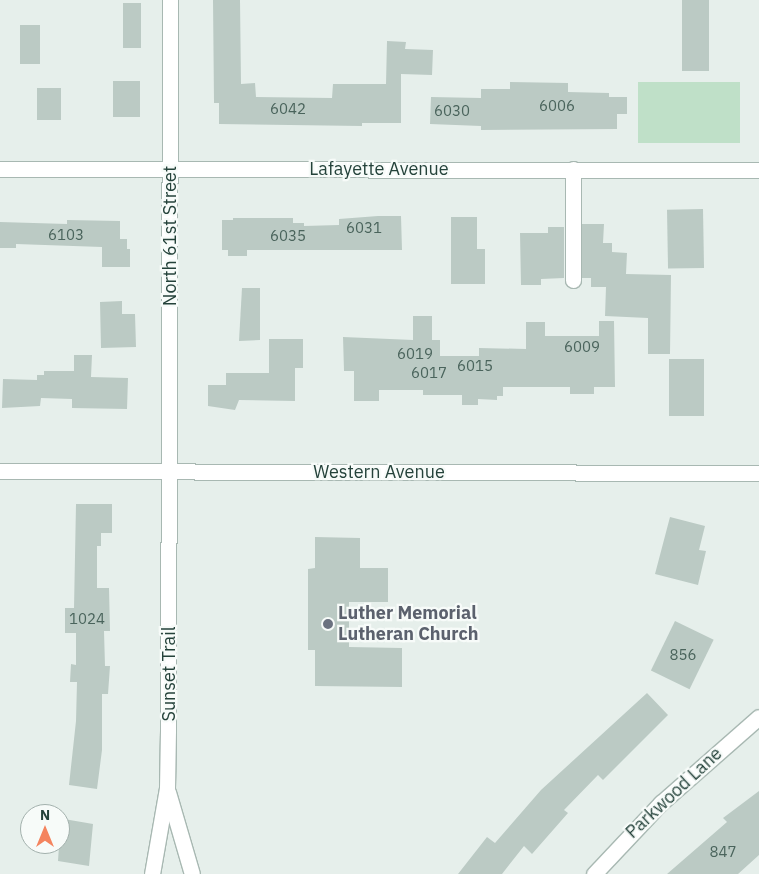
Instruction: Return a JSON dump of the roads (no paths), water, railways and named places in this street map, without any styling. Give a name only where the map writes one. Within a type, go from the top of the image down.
[{"type":"street","name":"North 61st Street","points":[[170,0],[170,472]]},
{"type":"street","name":"Lafayette Avenue","points":[[0,169],[759,170]]},
{"type":"street","points":[[573,169],[573,280]]},
{"type":"street","name":"Western Avenue","points":[[0,471],[759,473]]},
{"type":"street","name":"Sunset Trail","points":[[152,874],[166,788],[170,472]]},
{"type":"street","name":"Parkwood Lane","points":[[594,874],[661,804],[759,717]]},
{"type":"street","points":[[166,788],[192,874]]},
{"type":"place","name":"Luther Memorial Lutheran Church","points":[[328,624]]}]
